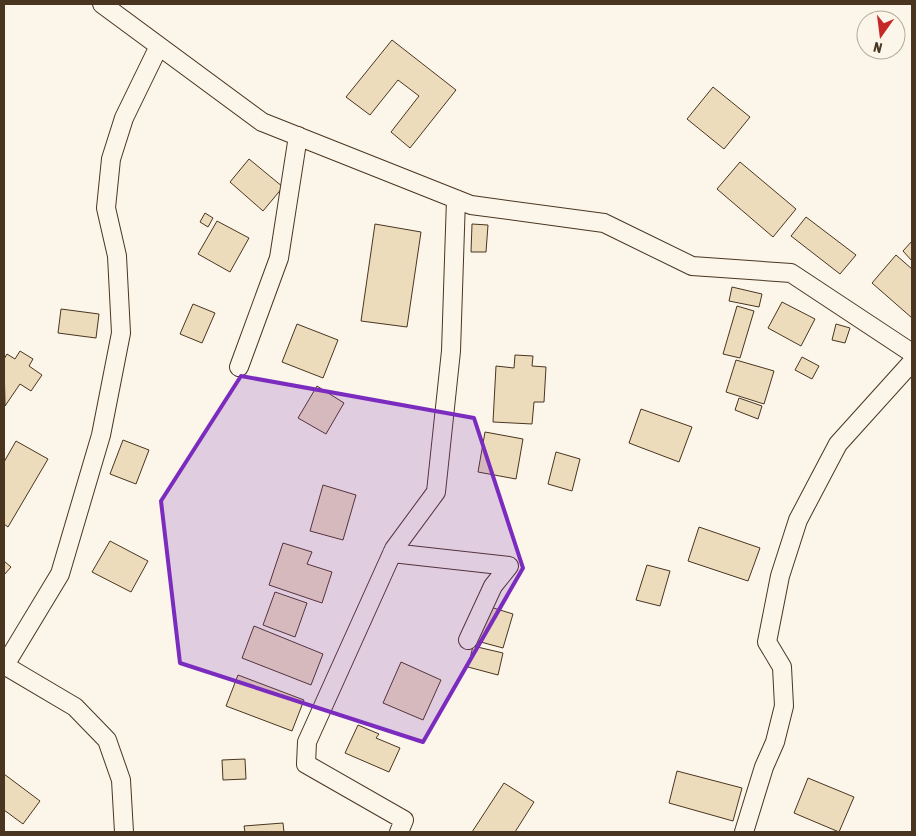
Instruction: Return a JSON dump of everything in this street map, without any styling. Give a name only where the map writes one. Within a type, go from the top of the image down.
[{"type":"street","points":[[102,4],[262,122],[471,205],[604,223],[692,266],[790,273],[912,353]]},
{"type":"street","points":[[124,832],[121,780],[107,740],[75,707],[4,665],[60,574],[101,435],[121,333],[117,256],[106,208],[112,159],[124,118],[159,46]]},
{"type":"street","points":[[239,367],[280,258],[298,136]]},
{"type":"street","points":[[400,832],[404,820],[306,764],[306,742],[394,549],[436,492],[450,351],[456,199]]},
{"type":"street","points":[[744,832],[764,767],[775,742],[784,706],[782,667],[767,642],[780,576],[798,520],[838,444],[912,362]]},
{"type":"street","points":[[392,553],[509,566],[493,586],[468,640]]},
{"type":"highlighted area","points":[[241,376],[474,418],[523,568],[423,742],[180,663],[161,501]]},
{"type":"building","points":[[392,40],[456,90],[410,148],[391,132],[419,96],[398,80],[370,115],[346,97]]},
{"type":"building","points":[[713,87],[750,117],[724,149],[687,119]]},
{"type":"building","points":[[249,159],[283,187],[263,211],[230,182]]},
{"type":"building","points":[[740,162],[796,209],[773,237],[717,189]]},
{"type":"building","points":[[205,213],[213,218],[208,227],[200,222]]},
{"type":"building","points":[[806,217],[856,255],[840,274],[791,236]]},
{"type":"building","points":[[217,221],[249,238],[230,272],[198,254]]},
{"type":"building","points":[[375,224],[421,232],[407,327],[361,321]]},
{"type":"building","points":[[472,224],[488,225],[486,252],[471,252]]},
{"type":"building","points":[[912,241],[912,261],[903,251]]},
{"type":"building","points":[[896,255],[912,269],[912,318],[872,283]]},
{"type":"building","points":[[732,287],[762,294],[759,307],[729,301]]},
{"type":"building","points":[[782,302],[815,319],[801,346],[768,328]]},
{"type":"building","points":[[193,304],[215,313],[202,343],[180,334]]},
{"type":"building","points":[[737,306],[754,311],[740,358],[723,354]]},
{"type":"building","points":[[61,309],[99,314],[96,338],[58,333]]},
{"type":"building","points":[[297,324],[338,340],[323,378],[282,362]]},
{"type":"building","points":[[836,324],[850,328],[845,343],[832,340]]},
{"type":"building","points":[[20,351],[33,359],[29,366],[42,375],[31,391],[20,384],[5,406],[4,359],[7,354],[15,359]]},
{"type":"building","points":[[515,355],[533,356],[532,366],[546,367],[544,402],[534,402],[532,424],[493,422],[496,366],[514,368]]},
{"type":"building","points":[[802,357],[819,366],[812,379],[795,370]]},
{"type":"building","points":[[736,360],[774,371],[764,404],[726,392]]},
{"type":"building","points":[[317,386],[344,403],[326,434],[298,418]]},
{"type":"building","points":[[739,398],[762,406],[758,419],[735,410]]},
{"type":"building","points":[[641,409],[692,427],[679,462],[629,443]]},
{"type":"building","points":[[485,432],[523,439],[516,479],[478,472]]},
{"type":"building","points":[[123,440],[149,450],[136,484],[110,474]]},
{"type":"building","points":[[16,441],[48,459],[8,527],[4,524],[4,462]]},
{"type":"building","points":[[556,452],[580,459],[572,491],[548,484]]},
{"type":"building","points":[[323,485],[356,495],[343,540],[310,531]]},
{"type":"building","points":[[699,527],[760,548],[748,581],[688,561]]},
{"type":"building","points":[[110,541],[148,561],[131,592],[92,572]]},
{"type":"building","points":[[283,543],[312,552],[307,564],[332,572],[322,603],[269,585]]},
{"type":"building","points":[[4,561],[11,567],[4,575]]},
{"type":"building","points":[[647,565],[670,571],[660,606],[636,600]]},
{"type":"building","points":[[275,592],[307,603],[295,637],[263,625]]},
{"type":"building","points":[[487,606],[513,614],[503,648],[477,641]]},
{"type":"building","points":[[254,626],[323,654],[311,685],[242,658]]},
{"type":"building","points":[[473,646],[503,653],[498,675],[468,667]]},
{"type":"building","points":[[401,662],[441,680],[423,720],[383,703]]},
{"type":"building","points":[[238,675],[304,700],[292,731],[226,706]]},
{"type":"building","points":[[358,725],[379,734],[376,738],[400,748],[389,772],[345,753]]},
{"type":"building","points":[[245,759],[246,779],[223,780],[222,760]]},
{"type":"building","points":[[677,771],[742,788],[733,821],[669,803]]},
{"type":"building","points":[[4,774],[40,801],[23,824],[4,810]]},
{"type":"building","points":[[808,778],[854,797],[839,832],[794,813]]},
{"type":"building","points":[[504,783],[534,802],[515,832],[472,832]]},
{"type":"building","points":[[283,823],[284,832],[245,832],[244,826]]}]
